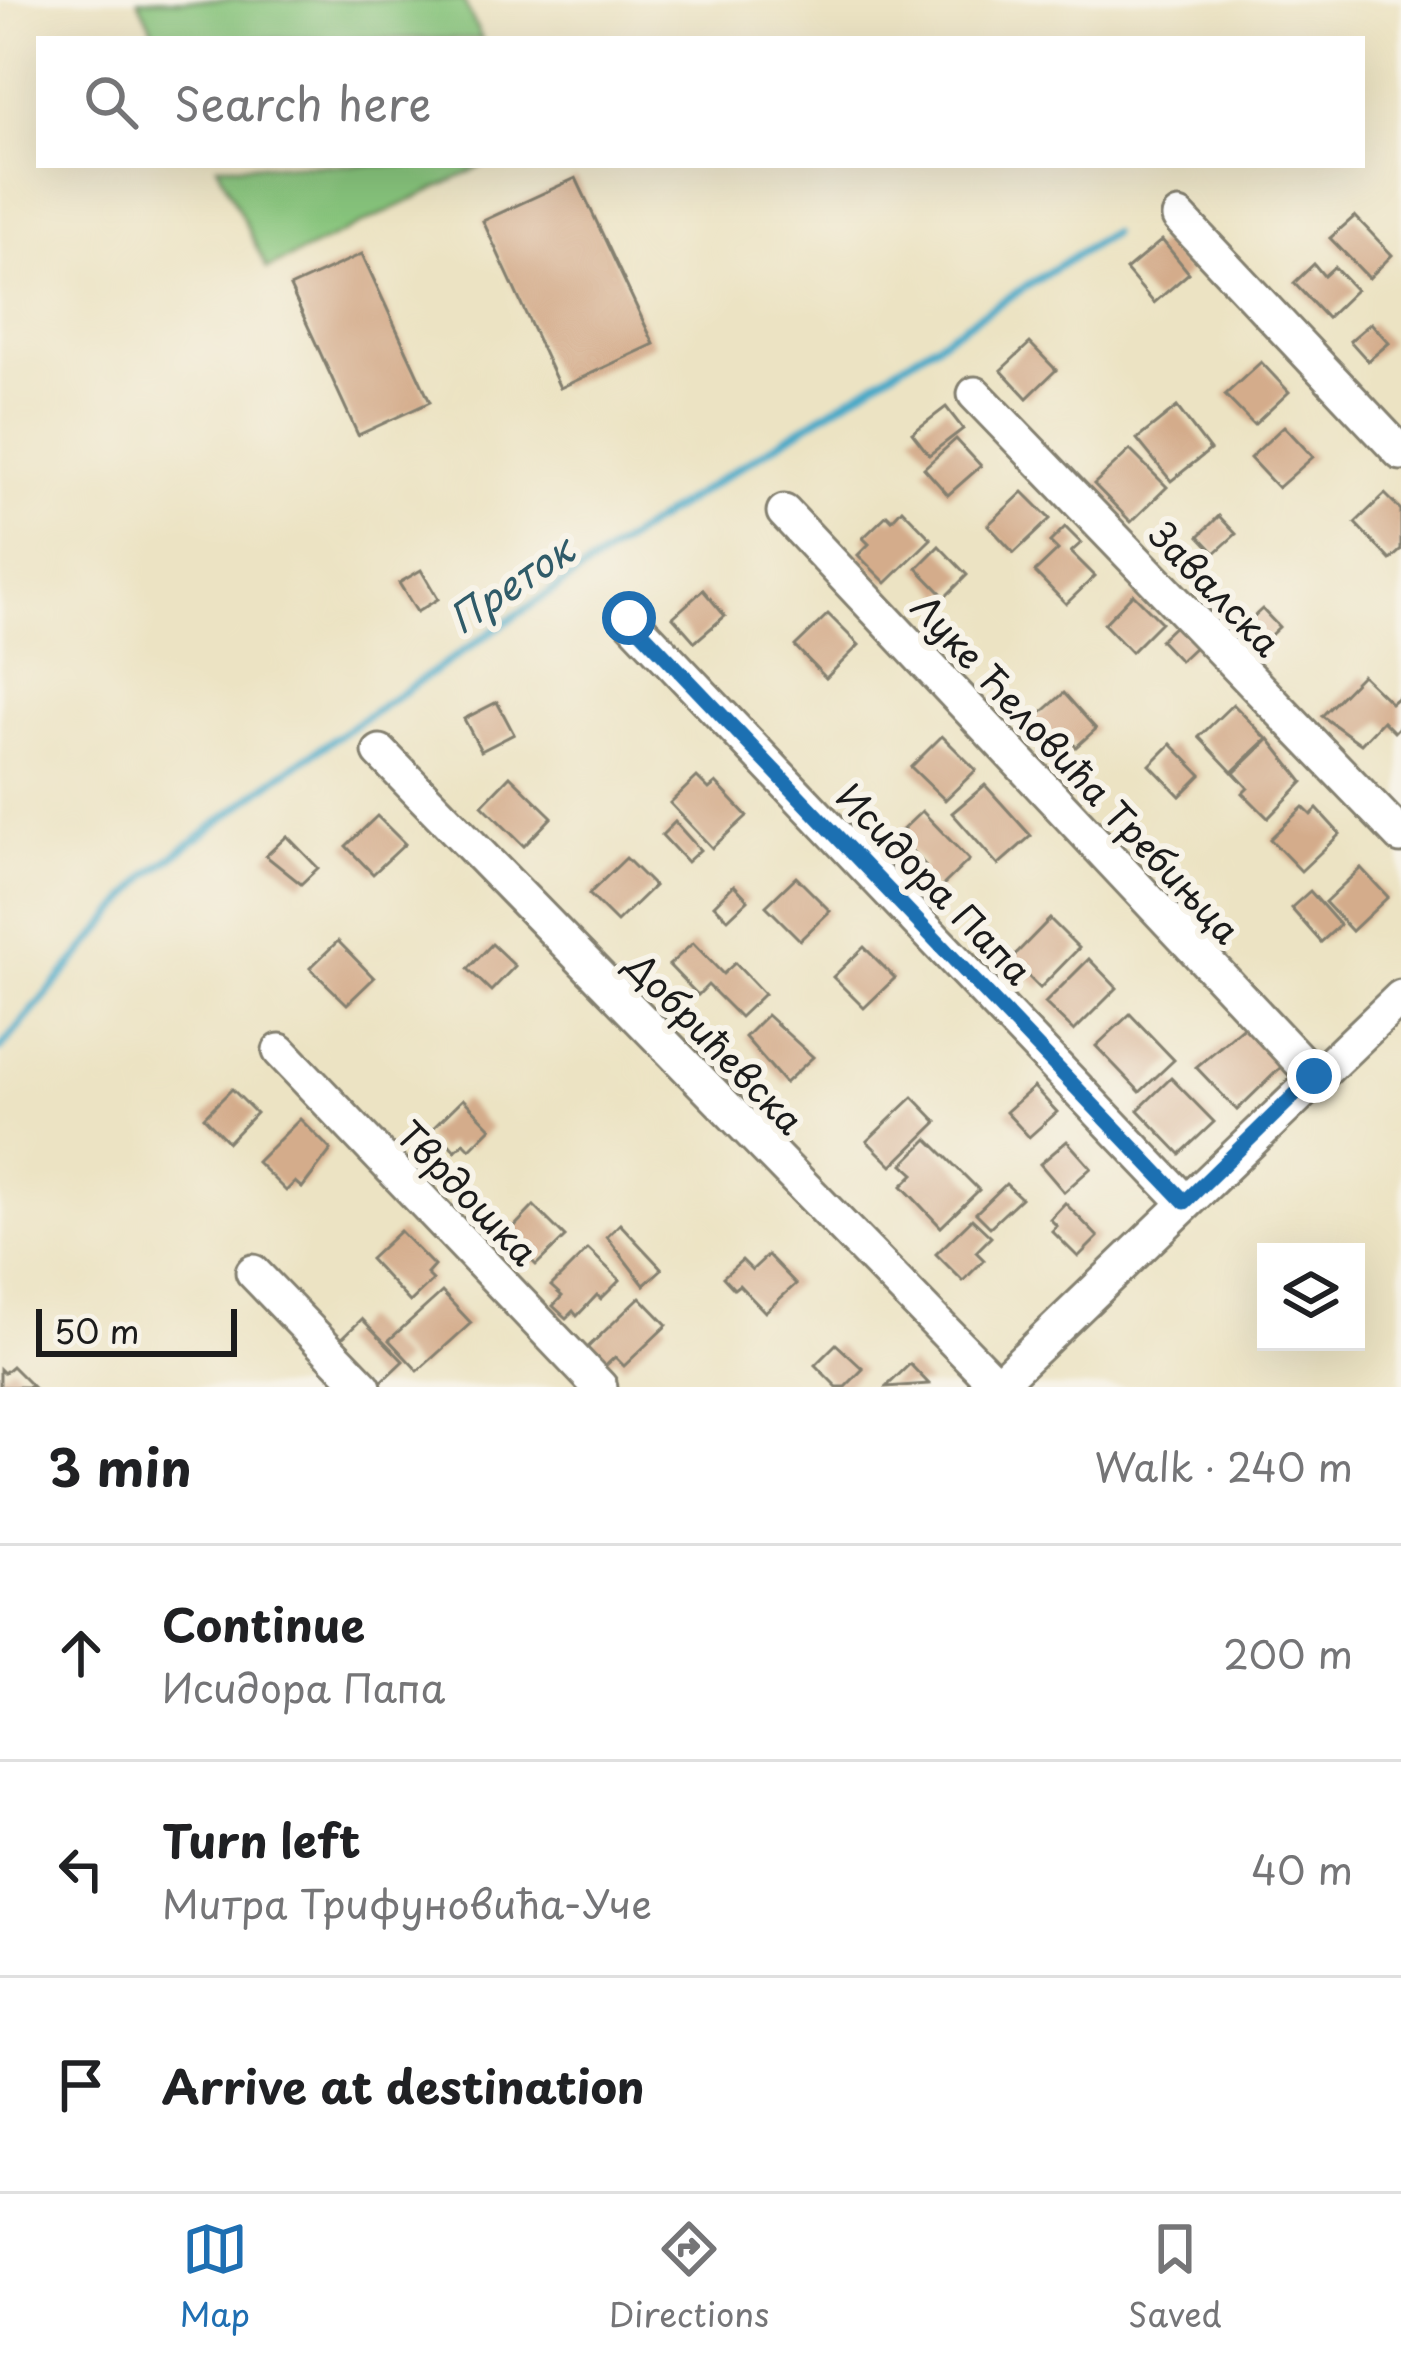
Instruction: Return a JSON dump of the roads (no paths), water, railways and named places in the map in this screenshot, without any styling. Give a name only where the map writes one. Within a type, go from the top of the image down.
[{"type":"street","points":[[1179,218],[1401,453]]},
{"type":"street","name":"Завалска","points":[[975,394],[1401,836]]},
{"type":"street","name":"Луке Ћеловића Требињца","points":[[784,512],[1314,1076]]},
{"type":"street","name":"Исидора Папа","points":[[629,618],[1185,1202]]},
{"type":"street","name":"Добрићевска","points":[[380,752],[996,1386]]},
{"type":"street","points":[[996,1386],[1401,997]]},
{"type":"street","name":"Тврдошка","points":[[280,1051],[601,1387]]},
{"type":"street","points":[[253,1272],[364,1387]]},
{"type":"waterway","name":"Преток","points":[[0,1049],[147,876],[278,777],[667,513],[1111,233]]}]
